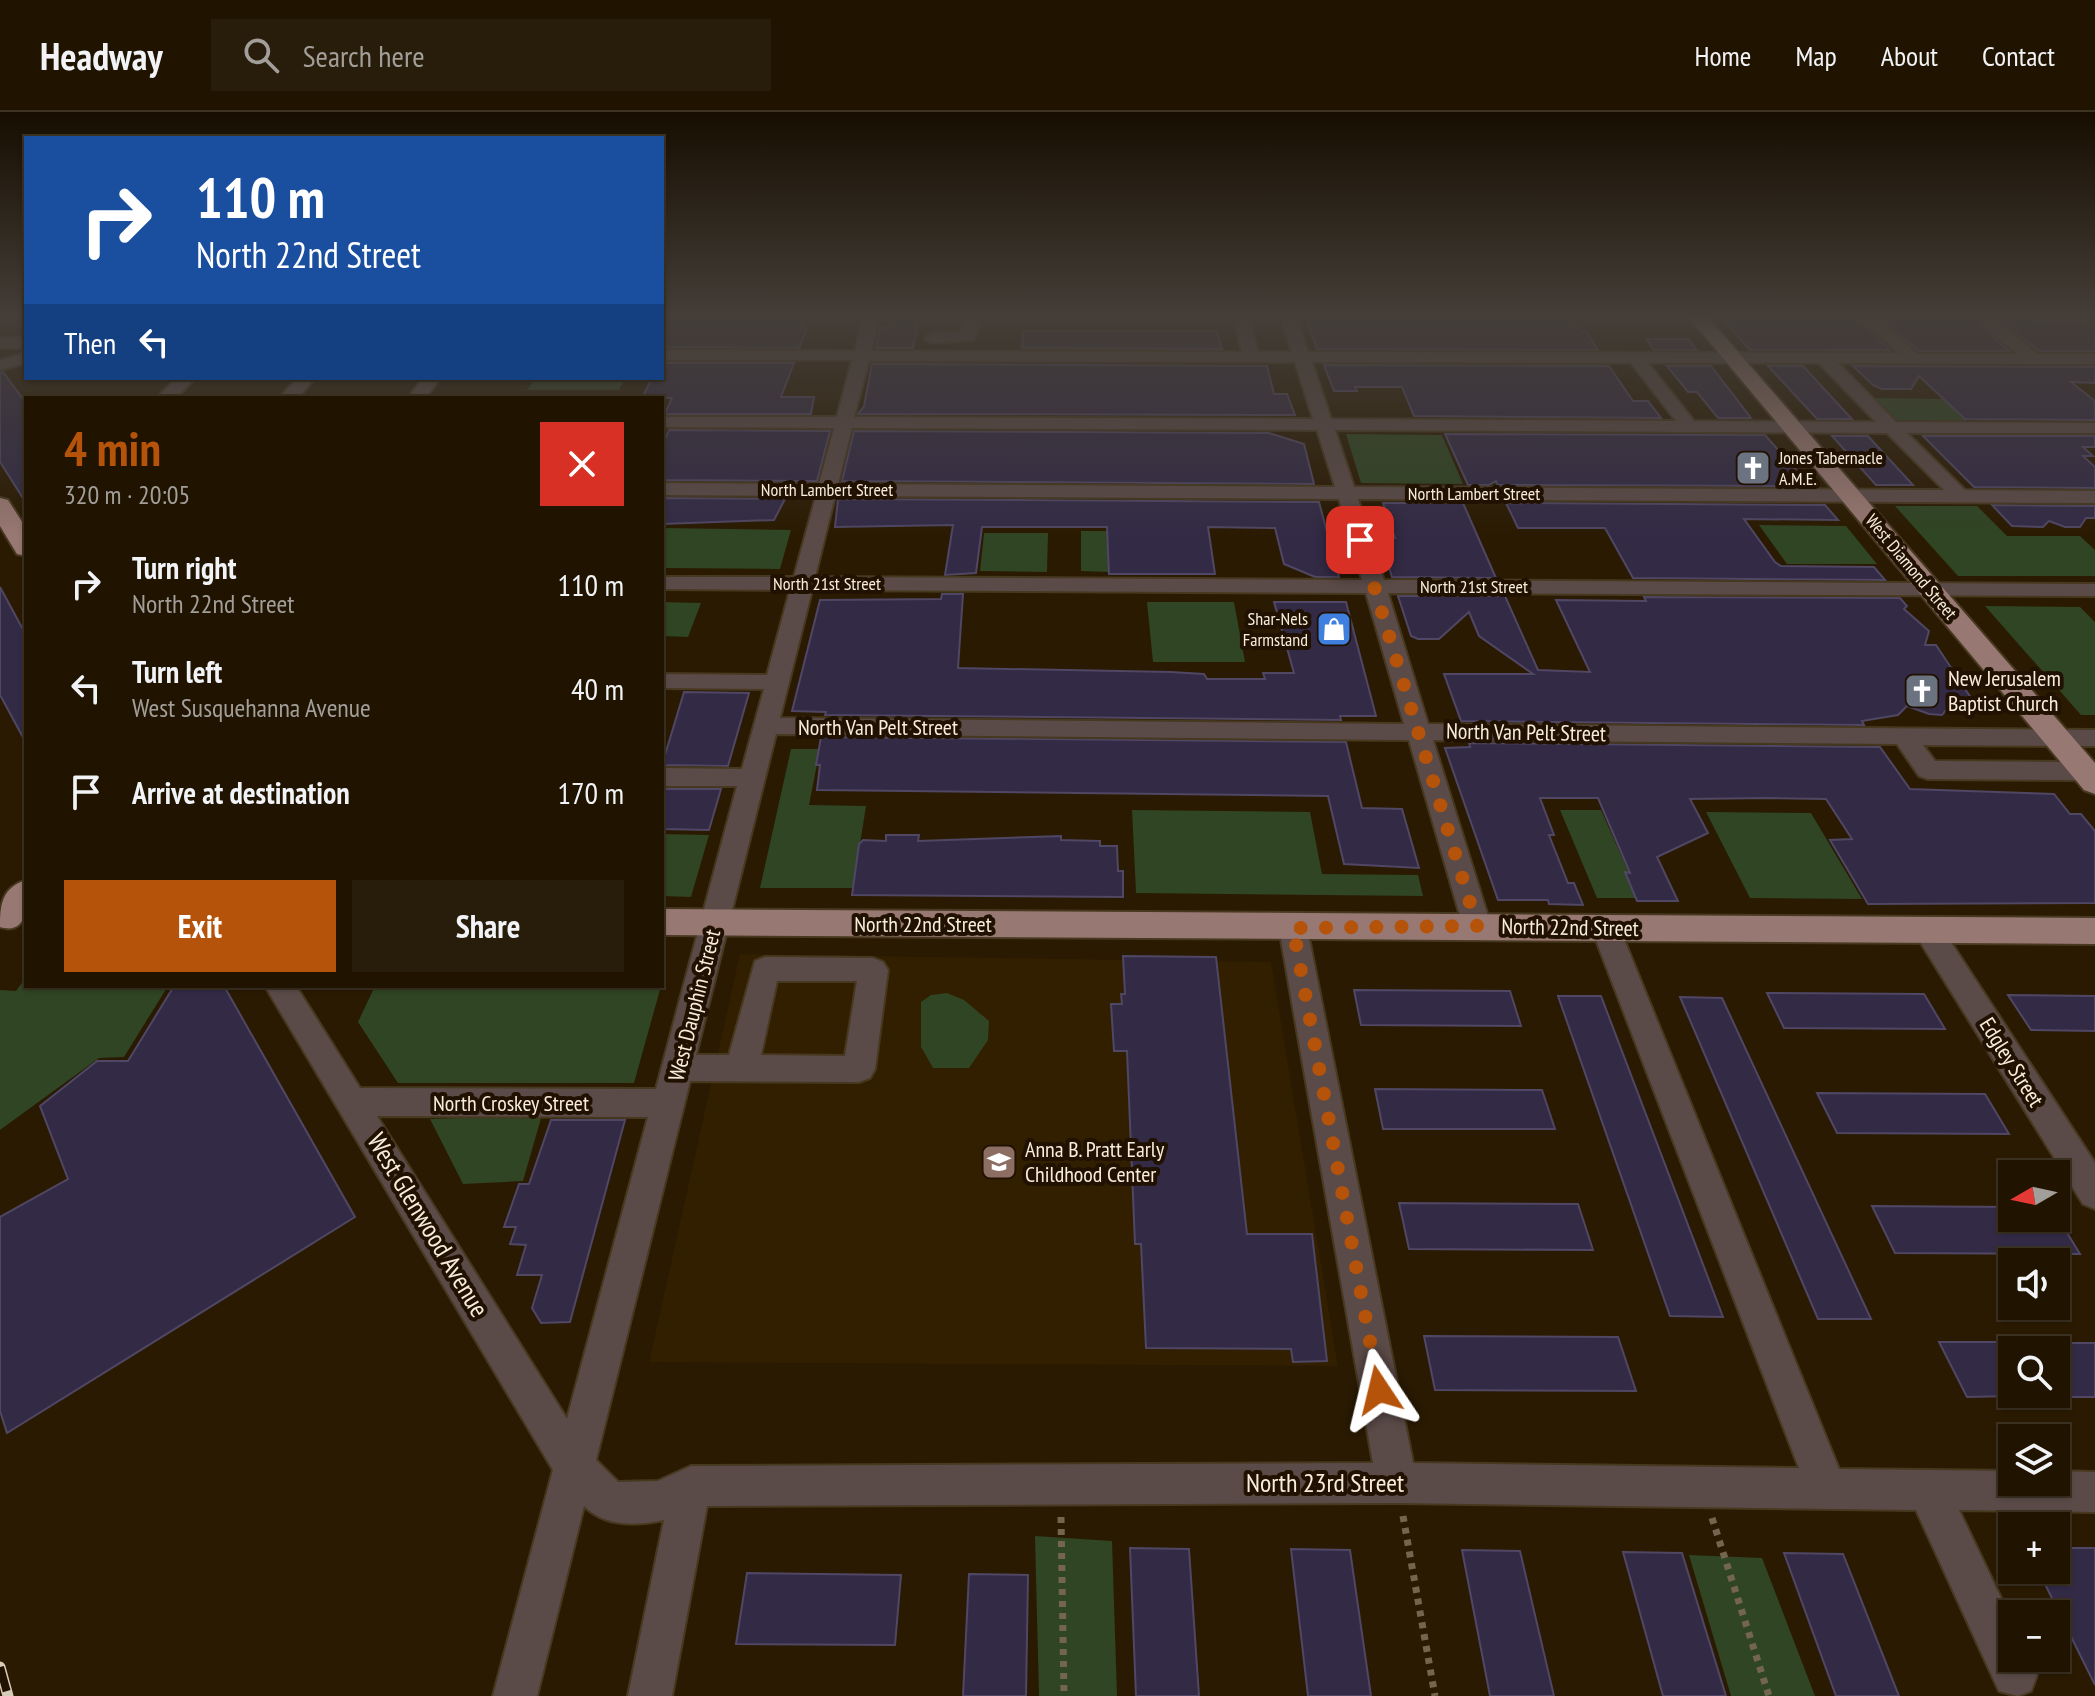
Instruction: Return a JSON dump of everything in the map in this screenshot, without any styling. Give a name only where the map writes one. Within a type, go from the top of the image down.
[{"type":"main road","name":"West Diamond Street","points":[[1760,389],[2090,777]]},
{"type":"main road","points":[[0,505],[23,536]]},
{"type":"main road","name":"North 22nd Street","points":[[664,922],[2095,931]]},
{"type":"street","name":"West Dauphin Street","points":[[515,1696],[854,389]]},
{"type":"street","points":[[1313,389],[1477,926]]},
{"type":"street","points":[[1660,389],[1689,426]]},
{"type":"street","points":[[1854,389],[1960,496]]},
{"type":"street","points":[[664,422],[2095,428]]},
{"type":"street","name":"North Lambert Street","points":[[664,489],[2095,497]]},
{"type":"street","name":"North 21st Street","points":[[664,583],[1931,590],[2090,595]]},
{"type":"street","points":[[664,681],[777,682]]},
{"type":"street","name":"North Van Pelt Street","points":[[766,726],[2095,738]]},
{"type":"street","points":[[1904,736],[1928,770],[2090,777]]},
{"type":"street","points":[[664,777],[753,778]]},
{"type":"street","points":[[1605,927],[1827,1488]]},
{"type":"street","points":[[1293,928],[1397,1483]]},
{"type":"street","name":"Edgley Street","points":[[1929,932],[2095,1193]]},
{"type":"street","points":[[678,1068],[859,1069],[873,970],[765,969],[742,1068]]},
{"type":"street","name":"West Glenwood Avenue","points":[[281,988],[574,1467]]},
{"type":"street","name":"North Croskey Street","points":[[353,1102],[668,1103]]},
{"type":"street","name":"North 23rd Street","points":[[574,1467],[610,1503],[661,1501],[691,1486],[1397,1483],[2095,1492]]},
{"type":"street","points":[[650,1696],[691,1486]]},
{"type":"street","points":[[1928,1490],[2015,1675]]},
{"type":"path","points":[[1397,1483],[1435,1696]]},
{"type":"path","points":[[1061,1484],[1064,1696]]},
{"type":"path","points":[[1703,1487],[1769,1696]]},
{"type":"shaded area","name":"Anna B. Pratt Early Childhood Center","points":[[740,954],[1271,962],[1338,1366],[649,1362]]},
{"type":"green space","points":[[528,389],[620,389],[619,390]]},
{"type":"green space","points":[[1871,398],[1944,399],[1967,421],[1892,420]]},
{"type":"green space","points":[[1346,434],[1442,435],[1463,484],[1361,483]]},
{"type":"green space","points":[[1895,506],[1977,506],[2007,536],[2080,536],[2095,550],[2095,576],[1958,576]]},
{"type":"green space","points":[[1759,525],[1846,526],[1877,564],[1787,564]]},
{"type":"green space","points":[[664,528],[791,530],[780,569],[664,568]]},
{"type":"green space","points":[[1081,531],[1107,531],[1109,572],[1081,571]]},
{"type":"green space","points":[[984,533],[1048,533],[1047,572],[980,571]]},
{"type":"green space","points":[[664,602],[701,603],[688,637],[664,636]]},
{"type":"green space","points":[[1147,602],[1234,602],[1245,662],[1153,662]]},
{"type":"green space","points":[[1985,606],[2080,607],[2095,622],[2095,715],[2081,715]]},
{"type":"green space","points":[[791,749],[820,749],[809,805],[866,806],[853,888],[760,888]]},
{"type":"green space","points":[[1132,810],[1310,812],[1322,874],[1418,875],[1423,896],[1136,893]]},
{"type":"green space","points":[[1560,810],[1601,810],[1640,898],[1597,898]]},
{"type":"green space","points":[[1706,812],[1811,813],[1862,899],[1750,898]]},
{"type":"green space","points":[[664,834],[709,835],[691,897],[664,896]]},
{"type":"green space","points":[[24,980],[24,988],[167,988],[124,1057],[99,1058],[0,1130],[0,990],[16,991]]},
{"type":"green space","points":[[374,988],[660,988],[634,1083],[398,1083],[358,1022]]},
{"type":"green space","points":[[947,993],[964,1000],[989,1021],[988,1040],[969,1068],[933,1068],[921,1047],[921,1002],[931,995]]},
{"type":"green space","points":[[542,1115],[523,1181],[463,1184],[430,1119]]},
{"type":"green space","points":[[1035,1536],[1112,1541],[1117,1696],[1039,1696]]},
{"type":"green space","points":[[1689,1555],[1762,1558],[1815,1696],[1731,1696]]},
{"type":"building","points":[[0,389],[16,389],[24,400],[24,500],[0,462]]},
{"type":"building","points":[[647,389],[784,389],[781,397],[814,397],[811,414],[665,414],[672,398],[643,396]]},
{"type":"building","points":[[867,389],[1273,389],[1274,394],[1287,394],[1295,415],[858,414],[864,406]]},
{"type":"building","points":[[1333,389],[1357,391],[1334,391]]},
{"type":"building","points":[[1403,389],[1625,389],[1633,401],[1648,401],[1661,418],[1414,416]]},
{"type":"building","points":[[1686,389],[1729,389],[1751,418],[1718,418],[1697,392]]},
{"type":"building","points":[[1789,389],[1824,389],[1852,419],[1817,419]]},
{"type":"building","points":[[1933,389],[2080,389],[2095,401],[2095,420],[1965,419]]},
{"type":"building","points":[[669,430],[830,431],[817,481],[664,480],[664,441]]},
{"type":"building","points":[[854,431],[1269,433],[1304,444],[1314,484],[842,481]]},
{"type":"building","points":[[1445,434],[1765,435],[1810,486],[1497,485],[1496,481],[1489,485],[1468,485]]},
{"type":"building","points":[[1832,436],[1868,436],[1913,485],[1876,485]]},
{"type":"building","points":[[1923,436],[2095,436],[2095,447],[2083,447],[2093,456],[2083,456],[2095,467],[2095,488],[1974,487]]},
{"type":"building","points":[[664,498],[785,499],[774,520],[664,524]]},
{"type":"building","points":[[838,499],[1319,502],[1339,577],[1315,577],[1284,564],[1275,528],[1208,527],[1215,574],[1109,574],[1107,527],[982,527],[976,573],[945,575],[953,525],[835,527]]},
{"type":"building","points":[[1383,503],[1463,503],[1496,578],[1392,577],[1380,538],[1395,538]]},
{"type":"building","points":[[1506,503],[1825,505],[1838,520],[1744,519],[1781,566],[1874,567],[1885,580],[1633,578],[1605,528],[1518,528]]},
{"type":"building","points":[[1992,505],[2095,506],[2095,518],[2086,518],[2080,527],[2065,527],[2049,521],[2043,527],[2012,526]]},
{"type":"building","points":[[0,587],[24,631],[24,739],[0,695]]},
{"type":"building","points":[[942,594],[963,594],[958,668],[1171,672],[1204,674],[1207,679],[1265,679],[1263,673],[1294,673],[1274,602],[1346,602],[1376,716],[1340,716],[1341,720],[825,715],[826,712],[792,711],[820,600],[941,599]]},
{"type":"building","points":[[1398,596],[1505,596],[1538,670],[1590,672],[1556,600],[1646,601],[1644,597],[1900,598],[1907,606],[1904,609],[1929,631],[1925,645],[1936,645],[1979,710],[1946,710],[1942,715],[1907,706],[1898,715],[1862,721],[1864,725],[1461,721],[1444,674],[1533,674],[1479,636],[1469,612],[1439,639],[1411,636]]},
{"type":"building","points":[[684,692],[749,693],[728,766],[664,765]]},
{"type":"building","points":[[821,737],[1346,742],[1362,808],[1402,809],[1419,868],[1344,864],[1328,796],[817,790],[820,765],[816,765]]},
{"type":"building","points":[[1469,743],[1880,747],[1910,789],[2054,794],[2070,814],[2081,814],[2095,831],[2095,903],[1868,904],[1830,840],[1852,839],[1826,799],[1766,798],[1690,799],[1708,833],[1657,857],[1678,901],[1637,901],[1625,872],[1630,873],[1598,798],[1540,798],[1554,835],[1549,835],[1568,883],[1574,883],[1583,905],[1549,904],[1548,900],[1498,900],[1445,748],[1470,747]]},
{"type":"building","points":[[664,789],[721,789],[709,830],[664,829]]},
{"type":"building","points":[[886,835],[919,835],[918,841],[1061,836],[1061,840],[1100,841],[1100,846],[1117,846],[1118,871],[1123,871],[1123,897],[852,895],[859,844],[863,840],[886,841]]},
{"type":"building","name":"Anna B. Pratt Early Childhood Center","points":[[1123,956],[1216,957],[1247,1234],[1312,1234],[1327,1361],[1293,1362],[1291,1349],[1146,1348],[1141,1244],[1135,1244],[1127,1051],[1114,1051],[1111,1004],[1122,1004],[1121,994],[1125,994]]},
{"type":"building","points":[[173,988],[225,988],[355,1217],[7,1433],[0,1411],[0,1217],[68,1179],[40,1106],[97,1061],[128,1061]]},
{"type":"building","points":[[1354,990],[1510,991],[1521,1026],[1361,1025]]},
{"type":"building","points":[[1767,993],[1924,994],[1945,1029],[1784,1028]]},
{"type":"building","points":[[2008,995],[2095,996],[2095,1031],[2031,1030]]},
{"type":"building","points":[[1558,996],[1601,996],[1723,1317],[1670,1316]]},
{"type":"building","points":[[1680,997],[1722,998],[1871,1319],[1818,1319]]},
{"type":"building","points":[[1375,1089],[1542,1090],[1555,1129],[1383,1129]]},
{"type":"building","points":[[1817,1093],[1985,1094],[2009,1134],[1837,1133]]},
{"type":"building","points":[[551,1120],[625,1120],[570,1322],[541,1323],[532,1308],[542,1275],[517,1275],[526,1245],[510,1244],[516,1227],[504,1227],[519,1184],[529,1184]]},
{"type":"building","points":[[1399,1203],[1578,1204],[1593,1250],[1409,1249]]},
{"type":"building","points":[[1872,1206],[1998,1207],[1998,1232],[2067,1232],[2080,1254],[2070,1254],[2070,1248],[1998,1248],[1998,1254],[1895,1253]]},
{"type":"building","points":[[1424,1336],[1618,1337],[1636,1391],[1435,1390]]},
{"type":"building","points":[[1939,1342],[1998,1342],[1998,1396],[1967,1397]]},
{"type":"building","points":[[2070,1343],[2095,1343],[2095,1397],[2070,1397]]},
{"type":"building","points":[[1130,1548],[1189,1549],[1199,1696],[1136,1696]]},
{"type":"building","points":[[2070,1548],[2095,1548],[2095,1685],[2070,1635],[2070,1600],[2053,1600],[2045,1584],[2070,1584]]},
{"type":"building","points":[[1291,1549],[1350,1550],[1371,1696],[1308,1696]]},
{"type":"building","points":[[1462,1550],[1520,1551],[1554,1696],[1490,1696]]},
{"type":"building","points":[[1623,1552],[1682,1553],[1726,1696],[1663,1696]]},
{"type":"building","points":[[1784,1553],[1843,1554],[1899,1696],[1836,1696]]},
{"type":"building","points":[[747,1573],[901,1575],[895,1645],[736,1644]]},
{"type":"building","points":[[969,1574],[1028,1575],[1026,1696],[963,1696]]},
{"type":"railway","points":[[0,1667],[8,1696]]},
{"type":"place","name":"Jones Tabernacle A.M.E.","points":[[1753,468]]},
{"type":"place","name":"Shar-Nels Farmstand","points":[[1334,629]]},
{"type":"place","name":"New Jerusalem Baptist Church","points":[[1922,691]]},
{"type":"place","name":"Anna B. Pratt Early Childhood Center","points":[[999,1162]]},
{"type":"route","points":[[1360,540],[1477,926],[1293,928],[1379,1390]]}]
